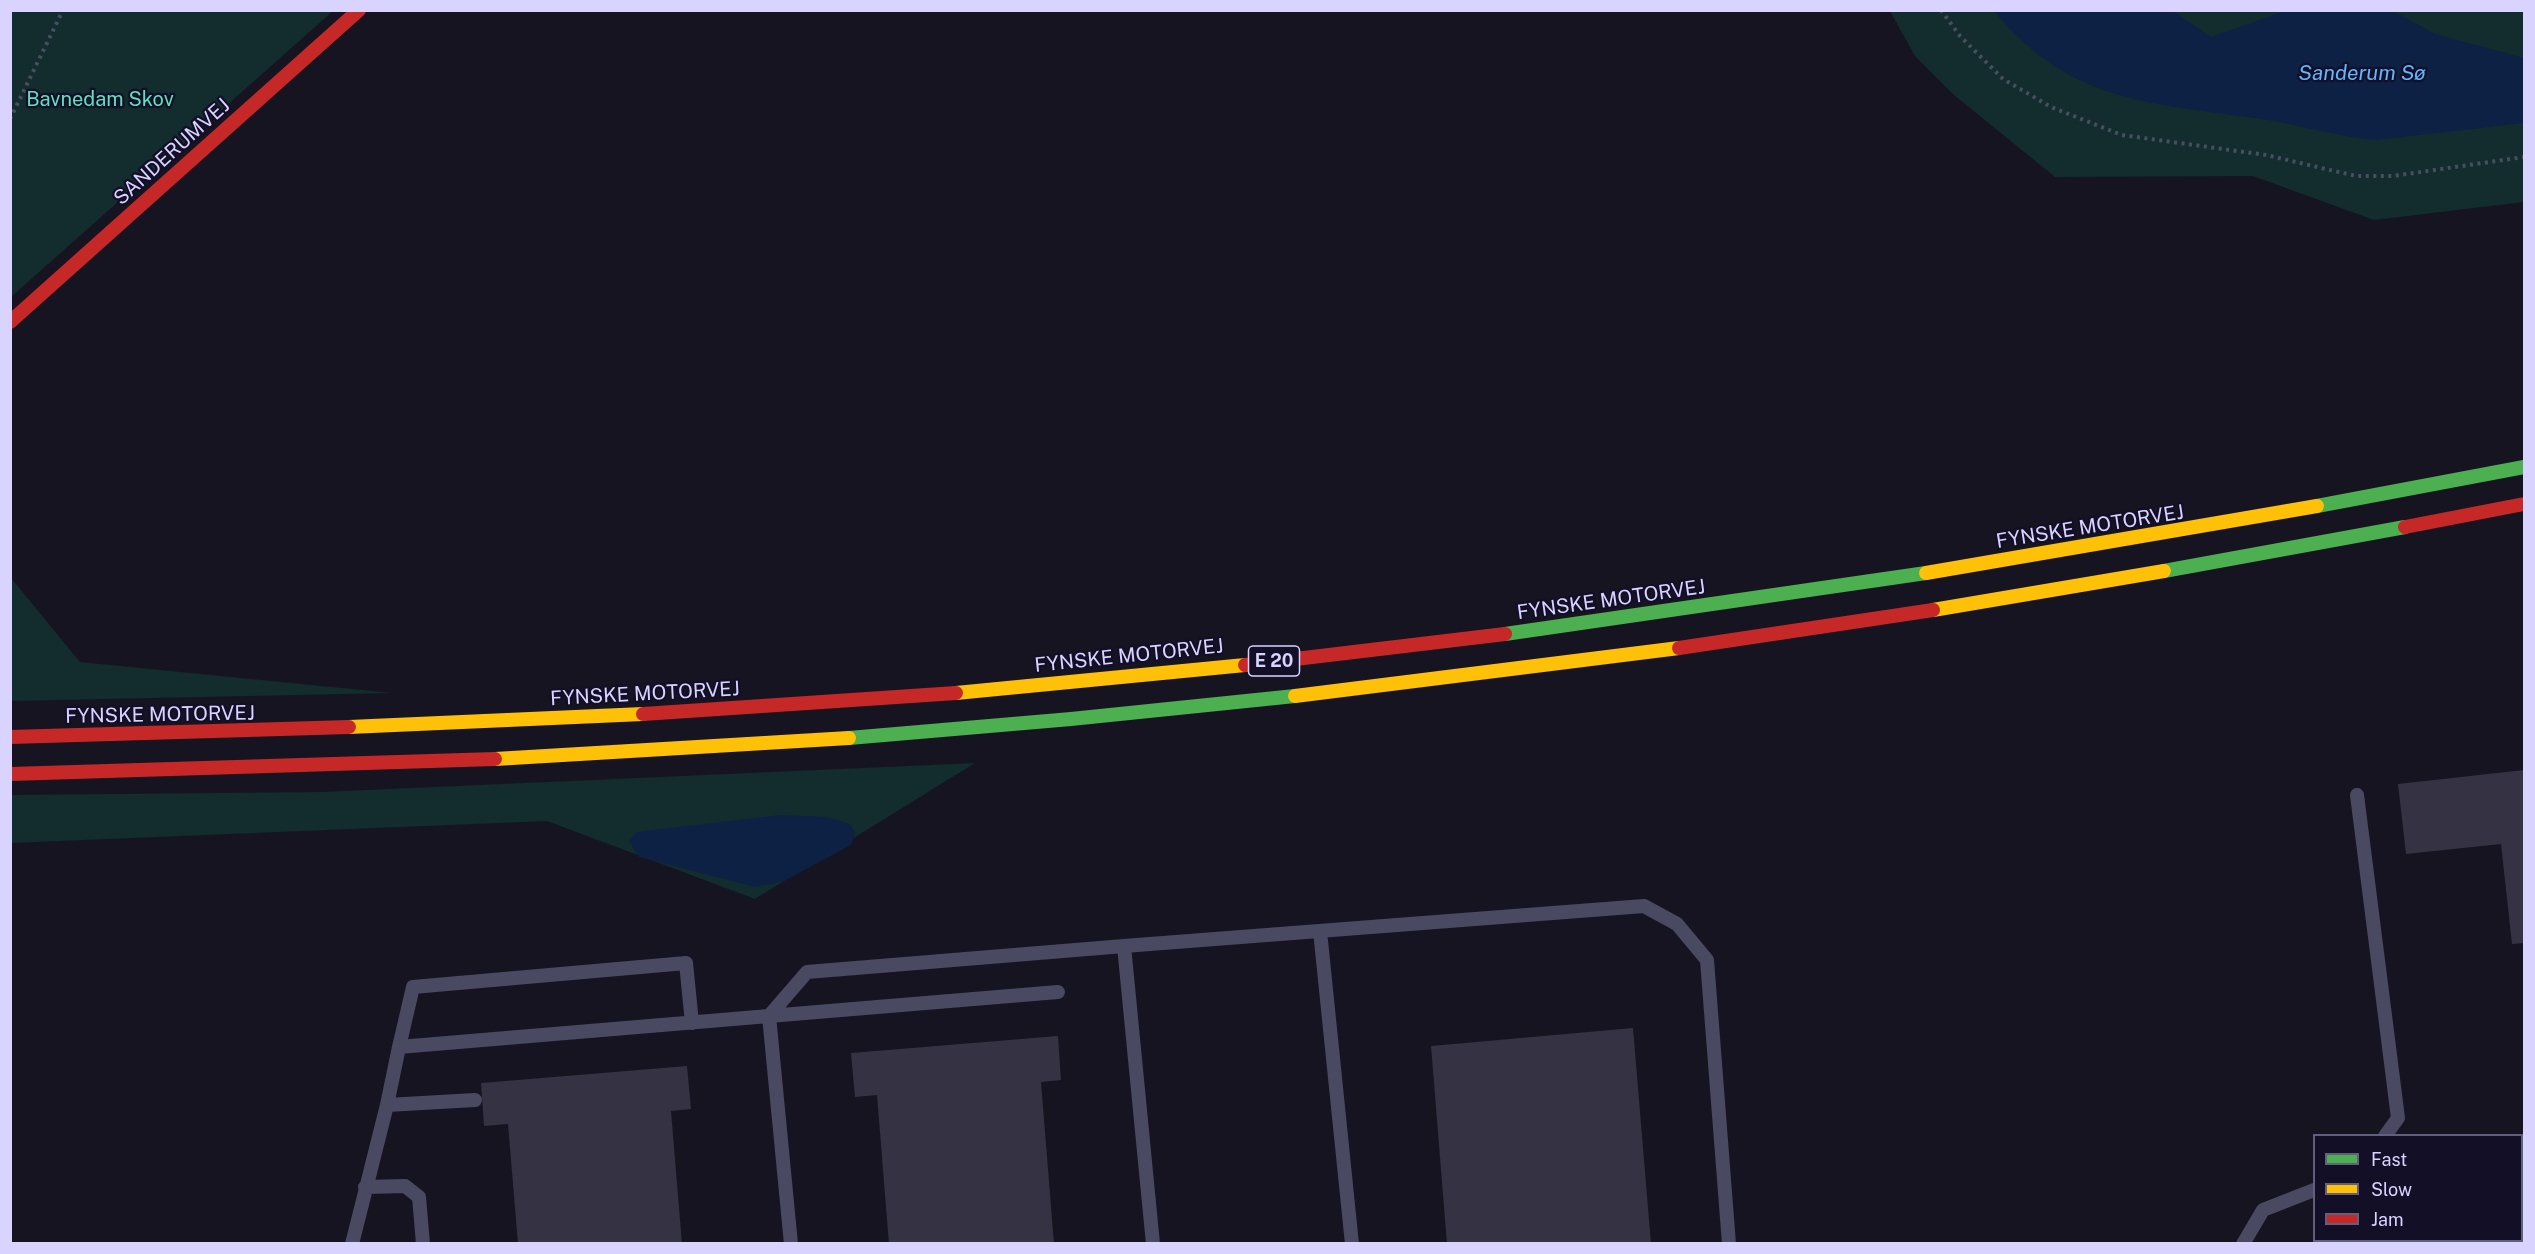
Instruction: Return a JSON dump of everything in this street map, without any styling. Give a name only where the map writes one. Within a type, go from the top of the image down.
[{"type":"main road","name":"SANDERUMVEJ","points":[[10,322],[359,10]]},
{"type":"main road","name":"FYNSKE MOTORVEJ","points":[[10,737],[303,731],[614,716],[861,700],[1093,680],[1325,656],[1599,622],[2073,551],[2524,467]]},
{"type":"main road","name":"E 20","points":[[10,774],[303,768],[615,753],[888,735],[1353,690],[1605,658],[2078,588],[2524,504]]},
{"type":"lane","points":[[2357,795],[2398,1118],[2386,1134]]},
{"type":"lane","points":[[791,1244],[769,1016],[807,972],[1644,906],[1677,924],[1707,960],[1729,1244]]},
{"type":"lane","points":[[1320,931],[1353,1244]]},
{"type":"lane","points":[[1124,946],[1153,1244]]},
{"type":"lane","points":[[352,1244],[387,1105],[413,987],[686,963],[692,1023]]},
{"type":"lane","points":[[399,1047],[1058,992]]},
{"type":"lane","points":[[387,1105],[475,1100]]},
{"type":"lane","points":[[365,1187],[405,1186],[419,1197],[423,1244]]},
{"type":"lane","points":[[2243,1244],[2263,1210],[2313,1190]]},
{"type":"path","points":[[10,119],[63,10]]},
{"type":"path","points":[[1941,10],[1960,36],[2003,79],[2050,106],[2122,135],[2266,155],[2356,176],[2393,176],[2524,157]]},
{"type":"green space","name":"Bavnedam Skov","points":[[11,10],[333,10],[333,11],[11,297]]},
{"type":"green space","points":[[1890,11],[2524,11],[2524,202],[2374,220],[2253,176],[2055,177],[1954,95],[1915,56]]},
{"type":"green space","points":[[11,578],[80,662],[392,693],[11,701]]},
{"type":"green space","points":[[975,763],[755,899],[547,821],[11,843],[10,795],[322,792]]},
{"type":"water","name":"Sanderum Sø","points":[[1994,11],[2173,11],[2211,37],[2285,11],[2393,11],[2435,34],[2524,58],[2524,123],[2376,140],[2268,120],[2153,103],[2119,95],[2086,83],[2054,66],[2024,42]]},
{"type":"water","points":[[781,815],[827,817],[850,824],[855,833],[851,845],[782,882],[755,887],[639,857],[629,841],[637,832]]},
{"type":"building","points":[[2524,770],[2524,943],[2512,944],[2501,844],[2406,854],[2398,784]]},
{"type":"building","points":[[1633,1028],[1651,1244],[1447,1244],[1431,1046]]},
{"type":"building","points":[[1058,1036],[1061,1080],[1041,1082],[1054,1244],[889,1244],[877,1095],[855,1097],[851,1053]]},
{"type":"building","points":[[687,1066],[691,1109],[671,1111],[682,1244],[518,1244],[508,1124],[484,1126],[481,1083]]},
{"type":"traffic: fast","points":[[2317,506],[2524,467]]},
{"type":"traffic: fast","points":[[2164,571],[2405,527]]},
{"type":"traffic: fast","points":[[1505,634],[1926,573]]},
{"type":"traffic: fast","points":[[849,738],[1071,719],[1295,696]]},
{"type":"traffic: slow","points":[[1926,573],[2317,506]]},
{"type":"traffic: slow","points":[[1933,610],[2164,571]]},
{"type":"traffic: slow","points":[[1295,696],[1679,648]]},
{"type":"traffic: slow","points":[[956,693],[1245,665]]},
{"type":"traffic: slow","points":[[349,727],[643,714]]},
{"type":"traffic: slow","points":[[495,759],[849,738]]},
{"type":"traffic: jam","points":[[10,322],[359,10]]},
{"type":"traffic: jam","points":[[2405,527],[2524,504]]},
{"type":"traffic: jam","points":[[1679,648],[1933,610]]},
{"type":"traffic: jam","points":[[1245,665],[1505,634]]},
{"type":"traffic: jam","points":[[643,714],[956,693]]},
{"type":"traffic: jam","points":[[10,737],[349,727]]},
{"type":"traffic: jam","points":[[10,774],[495,759]]}]
